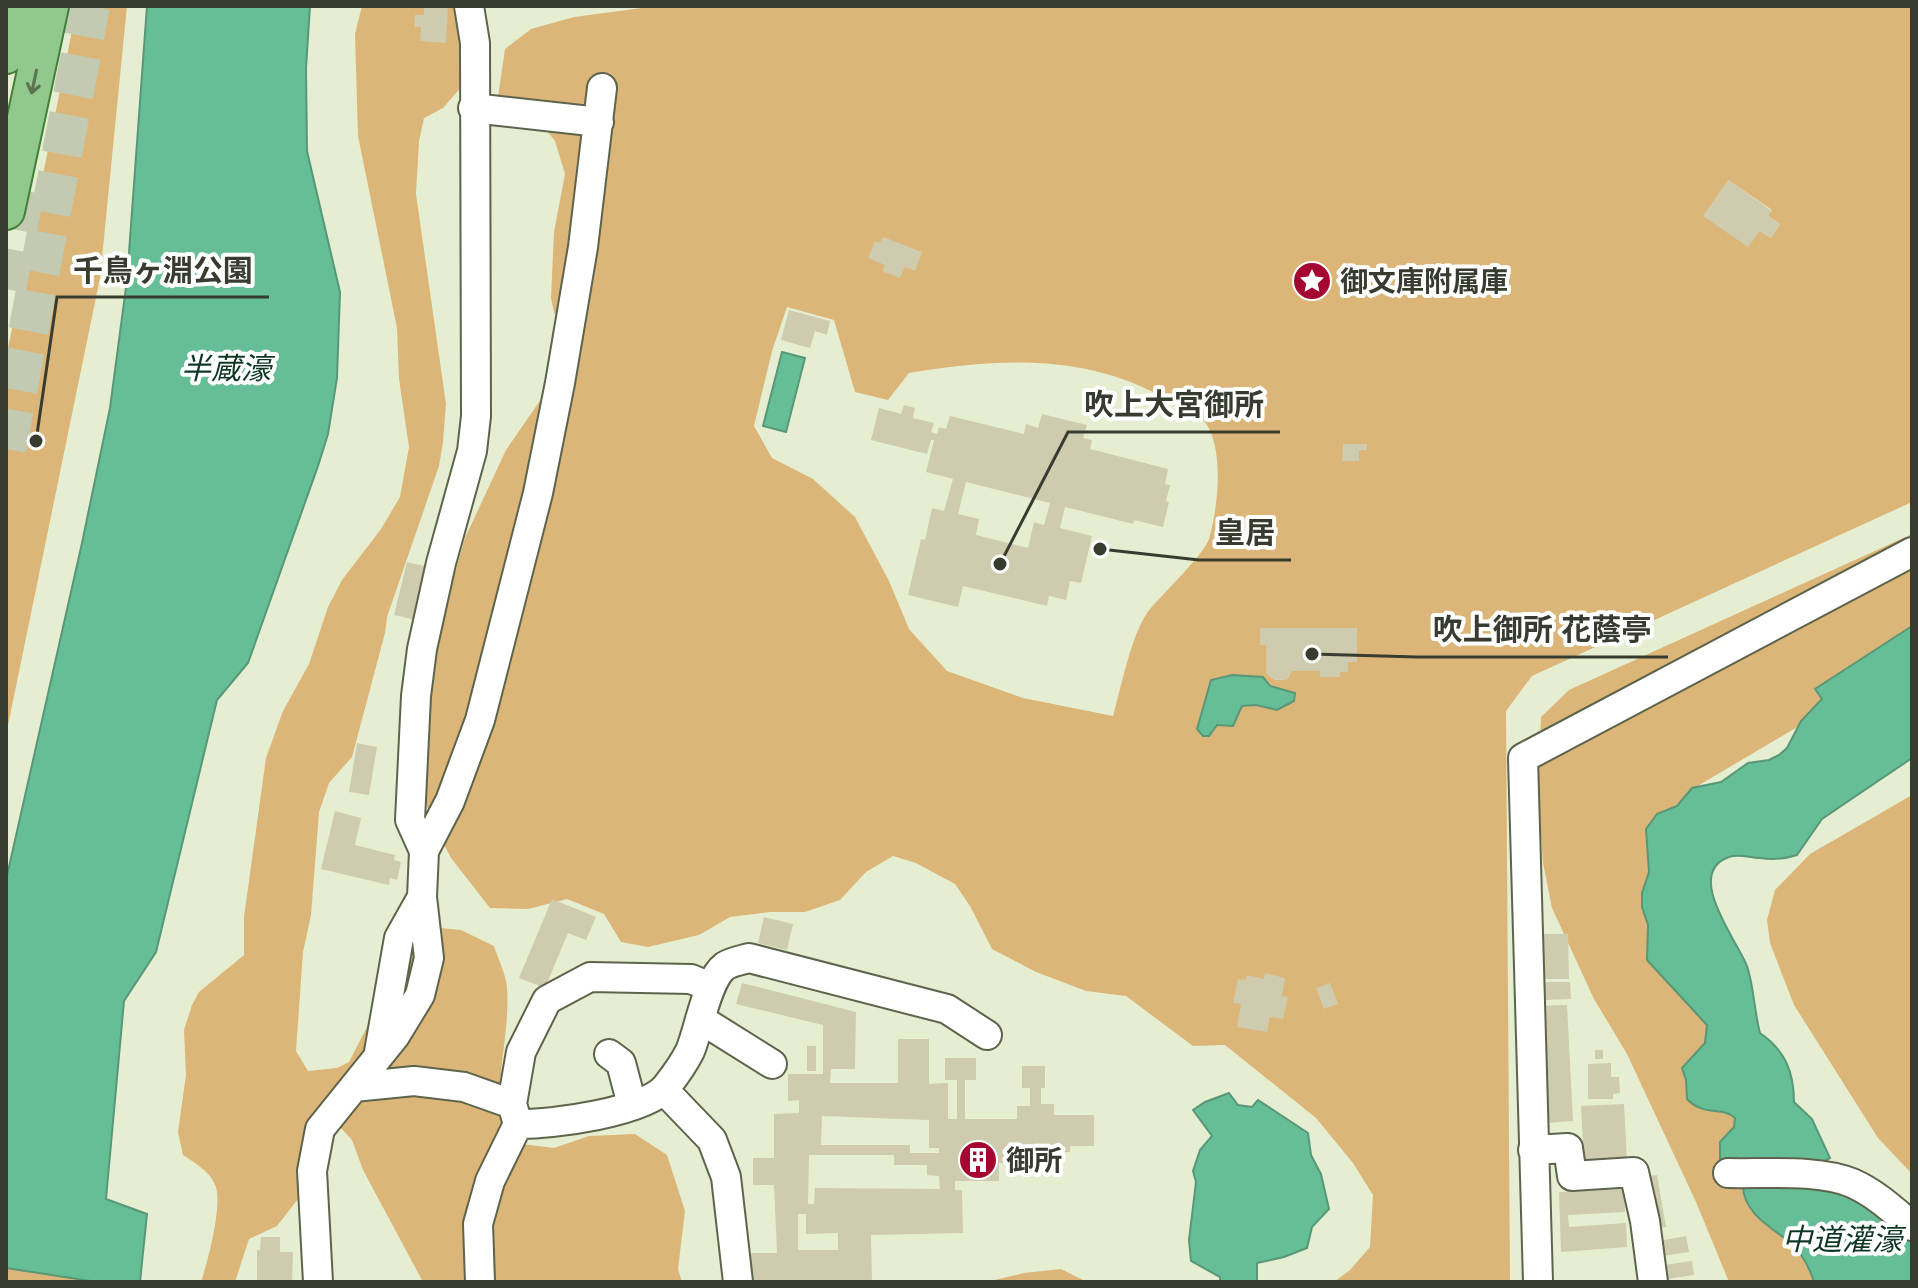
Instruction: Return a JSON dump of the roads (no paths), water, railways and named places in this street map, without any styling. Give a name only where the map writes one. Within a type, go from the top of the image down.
[{"type":"main road","points":[[6,55],[16,6]]},
{"type":"main road","points":[[6,211],[50,6]]},
{"type":"lane","points":[[424,851],[410,820],[420,664],[441,563],[472,451],[476,416],[475,43],[469,6]]},
{"type":"lane","points":[[318,1282],[312,1171],[320,1129],[378,1057],[399,938],[422,897],[424,851],[450,801],[480,720],[527,539],[563,368],[583,247],[602,88]]},
{"type":"lane","points":[[473,108],[599,122]]},
{"type":"lane","points":[[1538,1282],[1523,758],[1912,552]]},
{"type":"lane","points":[[354,1087],[414,1081],[464,1087],[542,1125],[632,1105],[664,1090],[689,1053],[716,980],[725,966],[749,958],[947,1009],[987,1035]]},
{"type":"lane","points":[[480,1282],[478,1224],[515,1114],[521,1052],[547,1000],[590,977],[748,978]]},
{"type":"lane","points":[[700,1019],[772,1064]]},
{"type":"lane","points":[[609,1054],[621,1063],[632,1105]]},
{"type":"lane","points":[[664,1090],[712,1140],[726,1177],[738,1282]]},
{"type":"lane","points":[[1533,1150],[1568,1148],[1572,1176],[1634,1172],[1645,1221],[1653,1282]]},
{"type":"lane","points":[[1728,1173],[1803,1175],[1849,1182],[1877,1197],[1912,1226]]},
{"type":"water","name":"半蔵濠","points":[[147,6],[310,6],[306,68],[307,151],[340,292],[337,378],[328,434],[248,663],[217,700],[156,952],[124,1001],[106,1199],[147,1214],[140,1282],[97,1282],[6,1268],[6,880],[110,408],[127,280]]},
{"type":"water","points":[[782,352],[805,358],[786,432],[763,426]]},
{"type":"water","points":[[1912,626],[1912,758],[1822,819],[1797,855],[1774,859],[1729,857],[1716,865],[1711,877],[1717,908],[1747,966],[1760,1033],[1782,1054],[1790,1071],[1794,1102],[1812,1119],[1830,1158],[1819,1164],[1720,1160],[1720,1142],[1734,1127],[1735,1118],[1724,1112],[1700,1108],[1687,1099],[1682,1068],[1705,1043],[1707,1025],[1647,960],[1648,925],[1642,907],[1642,893],[1649,872],[1646,829],[1657,814],[1677,806],[1692,788],[1721,782],[1748,763],[1779,755],[1787,748],[1801,721],[1822,699],[1815,689]]},
{"type":"water","points":[[1232,675],[1263,677],[1270,686],[1295,693],[1294,701],[1277,710],[1256,705],[1242,706],[1233,726],[1217,725],[1209,736],[1203,736],[1197,729],[1211,680]]},
{"type":"water","points":[[1229,1093],[1238,1105],[1252,1107],[1258,1100],[1308,1133],[1311,1155],[1321,1174],[1329,1209],[1312,1227],[1307,1248],[1257,1263],[1257,1282],[1220,1282],[1220,1277],[1191,1261],[1189,1240],[1196,1182],[1193,1171],[1200,1150],[1212,1136],[1193,1110]]},
{"type":"water","name":"中道灌濠","points":[[1743,1185],[1827,1189],[1855,1197],[1912,1243],[1912,1282],[1814,1282],[1796,1249],[1752,1210]]},
{"type":"tunnel","points":[[6,449],[90,6]]},
{"type":"tunnel","points":[[6,289],[28,171]]},
{"type":"place","name":"御文庫附属庫","points":[[1312,281]]},
{"type":"place","name":"千鳥ヶ淵公園","points":[[36,441]]},
{"type":"place","name":"皇居","points":[[1100,549]]},
{"type":"place","name":"吹上大宮御所","points":[[1000,564]]},
{"type":"place","name":"吹上御所 花蔭亭","points":[[1312,654]]},
{"type":"place","name":"御所","points":[[978,1160]]}]
